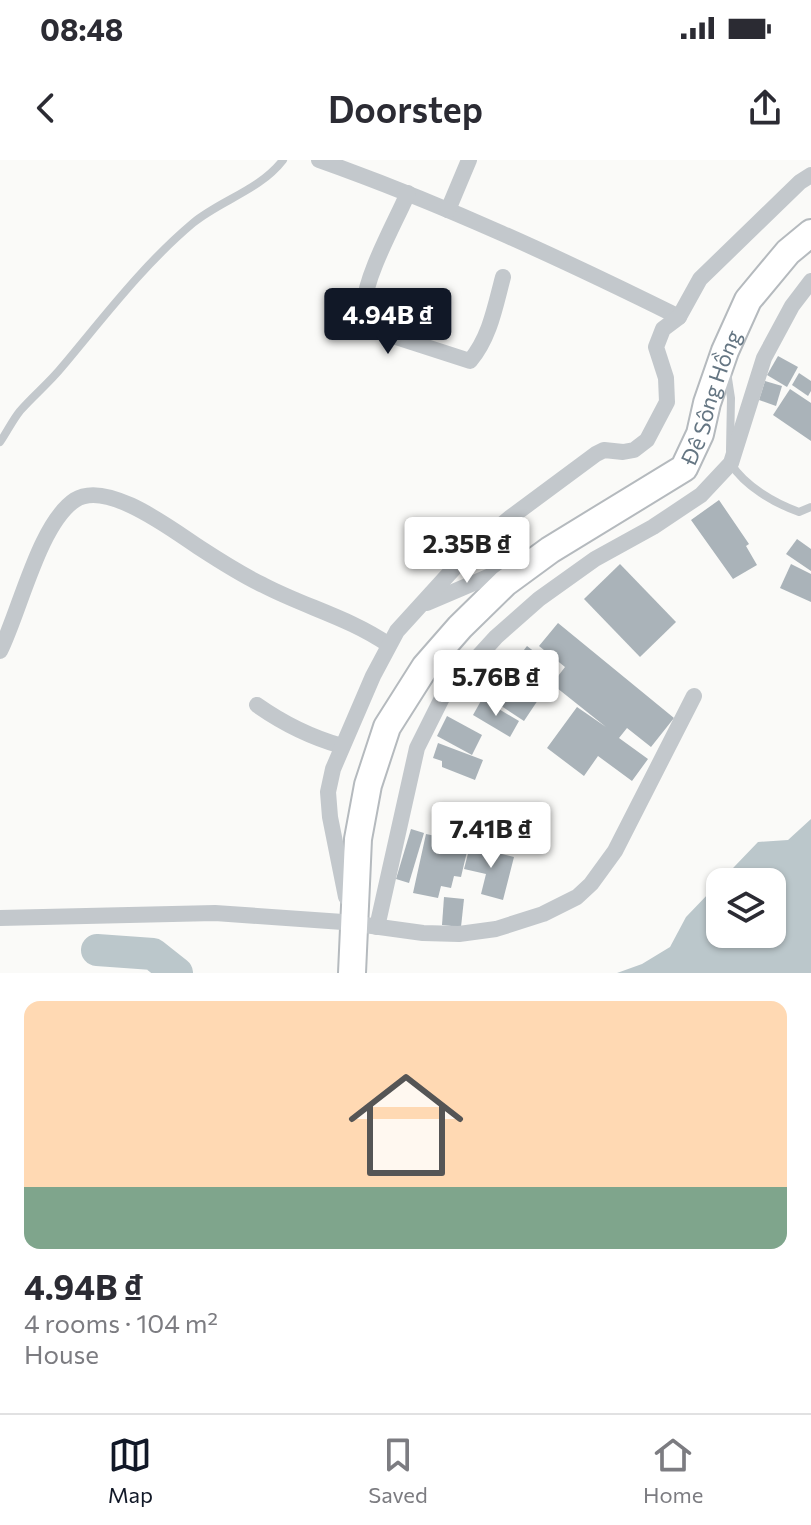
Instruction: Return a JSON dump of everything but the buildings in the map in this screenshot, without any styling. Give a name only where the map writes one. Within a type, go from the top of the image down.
[{"type":"main road","name":"Đê Sông Hồng","points":[[352,973],[358,925],[358,839],[368,785],[387,727],[425,667],[505,583],[550,550],[684,468],[700,434],[725,351],[748,300],[788,252],[811,233]]},
{"type":"street","points":[[319,160],[448,210],[679,317]]},
{"type":"street","points":[[448,210],[469,160]]},
{"type":"street","points":[[358,925],[346,892],[330,817],[328,792],[342,746],[397,631],[468,553],[583,462],[604,450],[634,450],[647,440],[667,402],[666,378],[658,357],[657,339],[663,329],[679,317],[700,279],[800,182],[811,175]]},
{"type":"street","points":[[408,193],[370,281],[364,304],[365,317],[371,329],[470,361],[480,349],[489,329],[503,277]]},
{"type":"street","points":[[358,925],[417,748],[444,694],[496,637],[539,599],[595,559],[653,527],[701,495],[731,463],[764,358],[792,306],[811,281]]},
{"type":"street","points":[[0,651],[51,526],[76,499],[94,494],[112,498],[146,513],[264,586],[362,627],[389,645]]},
{"type":"street","points":[[422,605],[550,550]]},
{"type":"street","points":[[0,918],[215,913],[423,933],[475,933],[543,914],[577,897],[591,884],[615,851],[694,696]]},
{"type":"street","points":[[257,705],[303,733],[342,746]]},
{"type":"lane","points":[[0,442],[18,413],[59,371],[127,287],[158,255],[209,210],[260,181],[283,160]]},
{"type":"lane","points":[[725,351],[731,398],[731,463],[738,475],[782,506],[799,512],[811,507]]},
{"type":"shaded area","points":[[811,819],[811,973],[617,973],[642,964],[670,947],[686,917],[706,896],[706,948],[786,948],[786,868],[733,868],[758,842],[788,840]]},
{"type":"waterway","points":[[97,950],[153,954],[177,973]]}]
